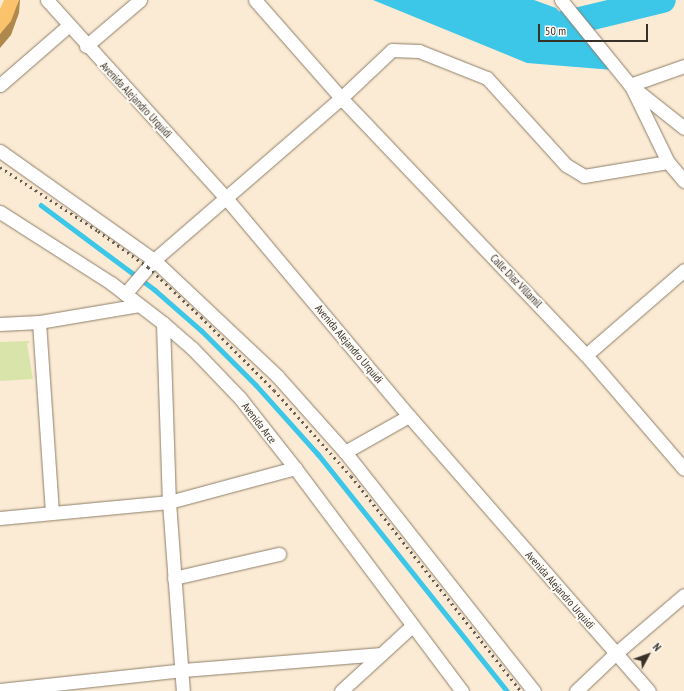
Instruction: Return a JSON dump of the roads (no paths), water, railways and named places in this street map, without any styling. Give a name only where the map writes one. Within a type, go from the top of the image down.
[{"type":"street","name":"Avenida Alejandro Urquidi","points":[[47,0],[86,46],[226,198],[409,416],[615,654],[649,691]]},
{"type":"street","points":[[86,46],[140,0]]},
{"type":"street","name":"Calle Diaz Villamil","points":[[255,0],[341,98],[586,355],[684,469]]},
{"type":"street","points":[[561,0],[630,85],[684,128]]},
{"type":"street","points":[[0,85],[69,25]]},
{"type":"street","points":[[125,294],[154,260],[341,98],[392,50],[419,51],[488,78],[566,165],[584,176],[668,162]]},
{"type":"street","points":[[630,85],[684,66]]},
{"type":"street","points":[[630,85],[668,162],[684,181]]},
{"type":"street","points":[[0,151],[154,260],[278,377],[345,452],[534,691]]},
{"type":"street","name":"Avenida Arce","points":[[0,212],[111,283],[138,305],[163,322],[192,348],[240,398],[462,691]]},
{"type":"street","points":[[586,355],[684,270]]},
{"type":"street","points":[[0,324],[39,322],[138,305]]},
{"type":"street","points":[[39,322],[52,513]]},
{"type":"street","points":[[163,322],[169,502],[174,578],[183,670],[183,691]]},
{"type":"street","points":[[345,452],[409,416]]},
{"type":"street","points":[[0,518],[169,502],[294,468]]},
{"type":"street","points":[[174,578],[279,554]]},
{"type":"street","points":[[576,691],[615,654],[684,595]]},
{"type":"street","points":[[341,691],[412,626]]},
{"type":"street","points":[[0,690],[183,670],[381,654]]},
{"type":"water","points":[[373,0],[534,0],[556,8],[613,70],[527,63]]},
{"type":"waterway","points":[[535,22],[551,27],[663,0]]},
{"type":"waterway","points":[[41,205],[155,290],[202,331],[256,385],[318,454],[507,691]]},
{"type":"railway","points":[[0,167],[98,231],[148,267],[201,317],[274,390],[351,476],[521,691]]}]
